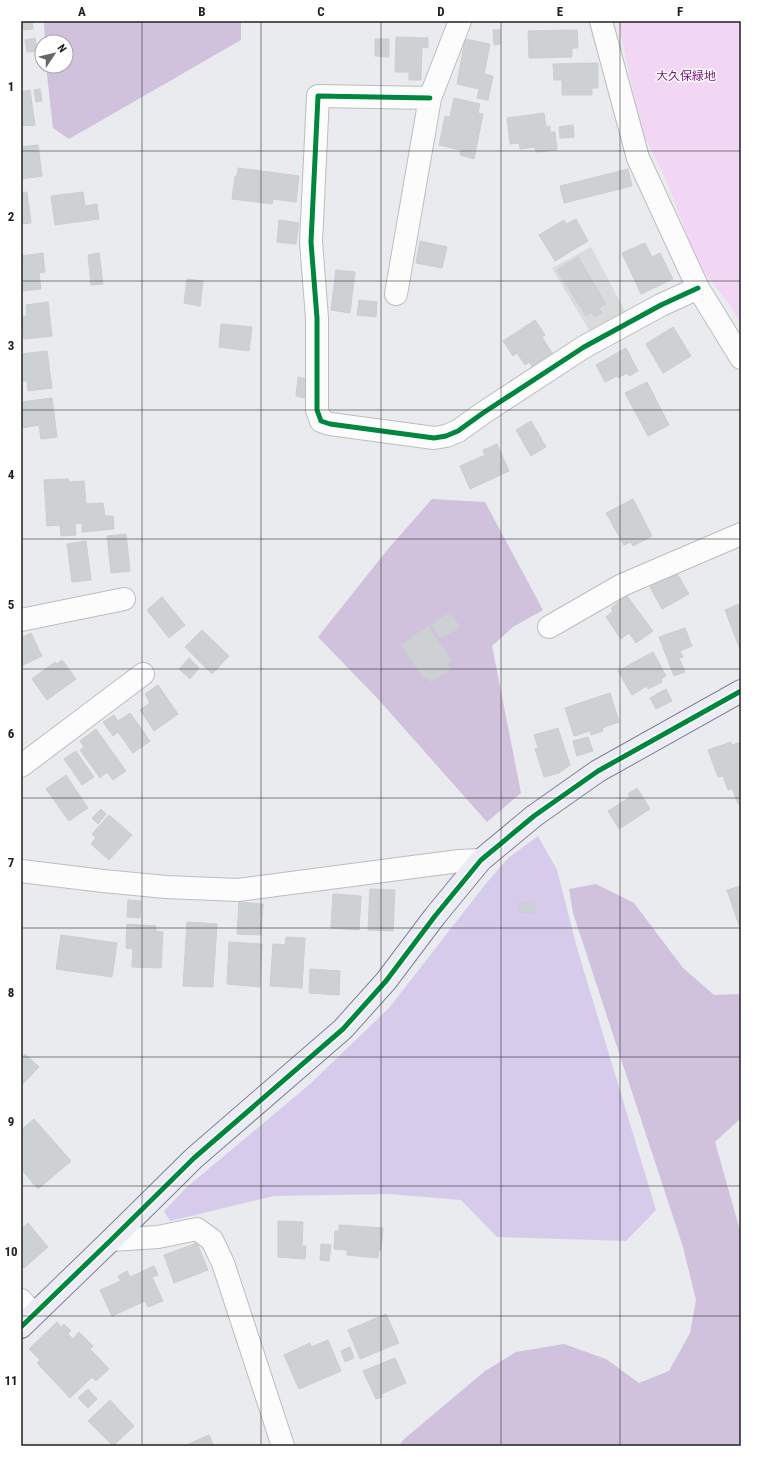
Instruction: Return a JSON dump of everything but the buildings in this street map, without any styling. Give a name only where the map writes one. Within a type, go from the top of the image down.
[{"type":"street","points":[[396,294],[430,98],[460,21]]},
{"type":"street","points":[[601,21],[638,158],[698,288],[741,358]]},
{"type":"street","points":[[430,98],[318,96],[311,242],[317,318],[317,410],[321,421],[330,424],[426,437],[446,436],[458,431],[483,412],[584,346],[660,305],[698,288]]},
{"type":"street","points":[[549,628],[622,585],[741,534]]},
{"type":"street","points":[[21,620],[124,599]]},
{"type":"street","points":[[21,766],[143,674]]},
{"type":"street","points":[[25,1314],[111,1240],[194,1158],[343,1030],[386,981],[435,916],[481,860],[534,816],[598,771],[741,691]]},
{"type":"street","points":[[21,871],[166,887],[238,890],[459,860],[481,860]]},
{"type":"street","points":[[111,1240],[158,1237],[197,1229],[212,1240],[223,1263],[283,1446]]},
{"type":"shaded area","points":[[44,21],[241,21],[241,40],[69,139],[53,128],[47,74],[74,74],[74,34],[45,34]]},
{"type":"shaded area","points":[[591,247],[627,315],[592,335],[552,268]]},
{"type":"shaded area","points":[[432,499],[485,502],[543,610],[513,627],[492,646],[521,793],[487,822],[378,699],[318,637],[388,549]]},
{"type":"shaded area","points":[[538,836],[557,870],[577,948],[656,1210],[626,1241],[497,1237],[461,1200],[389,1194],[274,1196],[170,1221],[164,1211],[187,1187],[310,1084],[389,1008],[484,886],[508,858]]},
{"type":"shaded area","points":[[596,884],[634,903],[683,968],[714,995],[741,994],[741,1118],[715,1142],[741,1234],[741,1446],[399,1446],[403,1440],[485,1371],[516,1352],[564,1344],[606,1359],[639,1383],[669,1371],[690,1333],[696,1300],[683,1247],[573,913],[569,889]]},
{"type":"green space","name":"大久保緑地","points":[[618,21],[741,21],[741,323],[727,301],[698,265],[666,179],[642,132]]},
{"type":"cycle path","points":[[430,98],[318,96],[311,242],[317,318],[317,410],[321,421],[330,424],[434,438],[446,436],[458,431],[584,347],[661,305],[698,288]]},
{"type":"cycle path","points":[[21,1327],[194,1158],[343,1029],[386,981],[435,916],[481,860],[534,816],[598,771],[741,691]]}]
